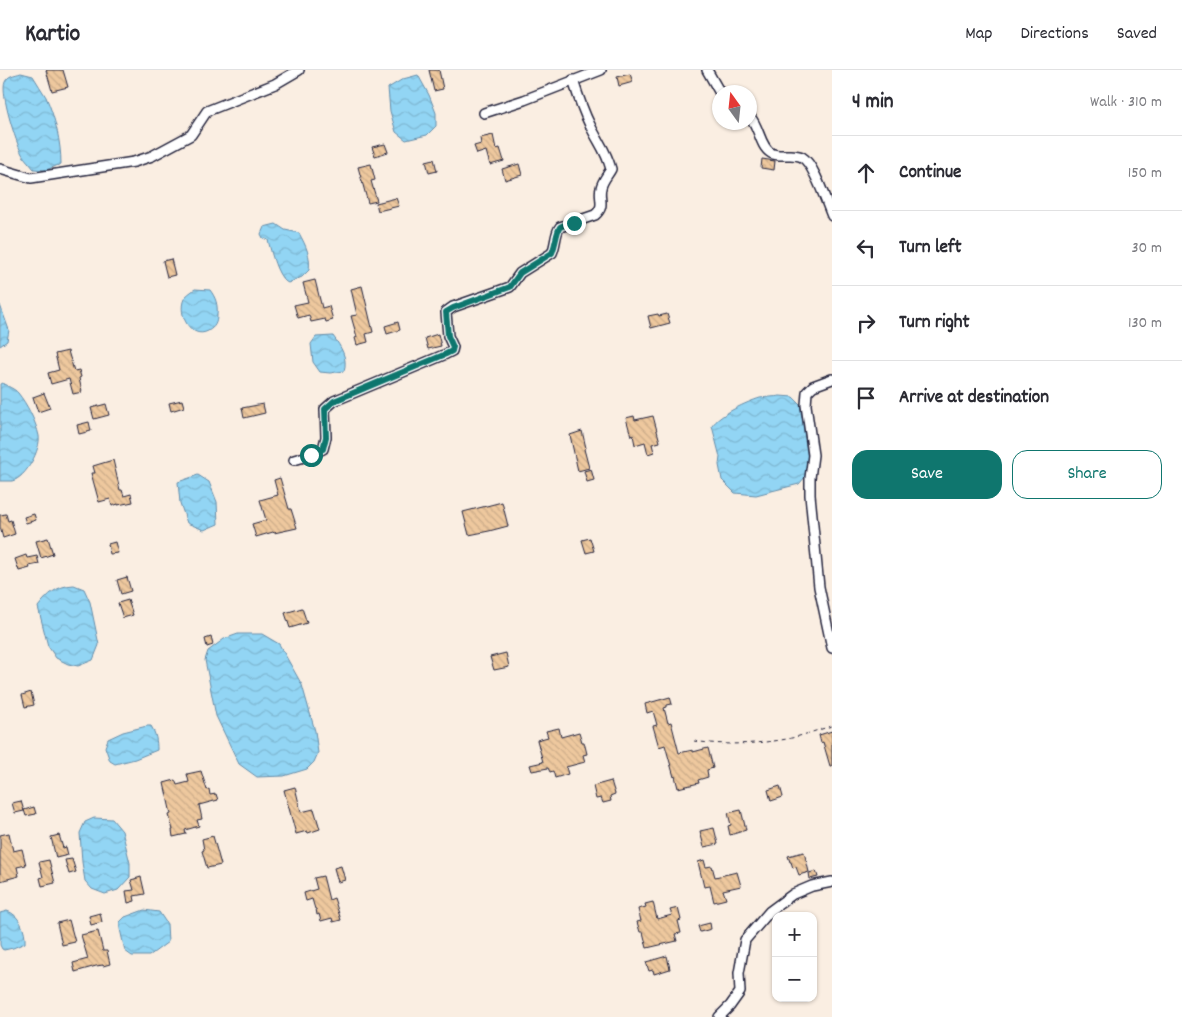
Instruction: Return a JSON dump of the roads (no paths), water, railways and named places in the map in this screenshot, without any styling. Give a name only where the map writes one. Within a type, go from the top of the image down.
[{"type":"street","points":[[0,169],[31,178],[134,162],[152,156],[192,135],[207,111],[275,84],[299,70]]},
{"type":"street","points":[[484,113],[524,100],[601,70]]},
{"type":"street","points":[[707,70],[715,85]]},
{"type":"street","points":[[294,460],[323,449],[326,437],[325,409],[334,401],[452,351],[453,347],[448,336],[446,312],[510,287],[520,273],[552,253],[560,227],[595,216],[598,212],[601,206],[601,185],[610,169],[607,156],[591,128],[573,80]]},
{"type":"street","points":[[757,128],[766,148],[771,153],[802,157],[809,164],[832,216]]},
{"type":"street","points":[[832,379],[813,386],[807,392],[806,405],[813,455],[810,494],[818,578],[832,648]]},
{"type":"street","points":[[719,1017],[740,992],[739,973],[745,940],[770,912],[793,894],[812,886],[832,882]]},
{"type":"water","points":[[21,73],[33,76],[46,97],[55,121],[59,138],[61,164],[46,170],[34,169],[23,156],[9,118],[4,88],[5,82],[10,77]]},
{"type":"water","points":[[418,75],[436,113],[436,126],[427,135],[406,140],[396,132],[390,111],[388,88],[403,79]]},
{"type":"water","points":[[276,224],[285,230],[299,233],[309,256],[309,270],[302,277],[288,283],[278,270],[268,240],[263,238],[261,234],[264,227]]},
{"type":"water","points":[[195,289],[210,290],[217,305],[215,324],[208,331],[202,333],[191,329],[182,312],[184,299]]},
{"type":"water","points":[[0,305],[9,330],[7,341],[0,346]]},
{"type":"water","points":[[333,336],[341,348],[344,357],[344,371],[320,372],[313,362],[311,344],[316,337]]},
{"type":"water","points":[[2,383],[15,390],[21,397],[28,408],[39,436],[38,448],[32,462],[22,475],[12,481],[0,481],[0,384]]},
{"type":"water","points":[[793,397],[800,404],[808,460],[806,476],[799,484],[756,495],[735,493],[722,480],[719,465],[720,457],[712,426],[727,413],[748,402],[760,398]]},
{"type":"water","points":[[198,475],[209,482],[217,502],[218,524],[204,530],[187,523],[180,503],[178,482]]},
{"type":"water","points":[[74,585],[84,589],[90,602],[99,645],[93,660],[78,666],[68,664],[56,658],[48,646],[38,607],[54,591]]},
{"type":"water","points":[[238,634],[262,634],[279,644],[302,685],[315,731],[318,753],[314,762],[307,769],[284,776],[257,777],[239,764],[216,716],[205,660],[208,651],[224,639]]},
{"type":"water","points":[[151,726],[154,732],[157,750],[135,759],[115,764],[110,761],[105,747],[108,739],[123,732]]},
{"type":"water","points":[[94,818],[112,819],[122,831],[130,863],[130,877],[118,890],[105,894],[92,889],[85,881],[82,862],[80,833],[85,822]]},
{"type":"water","points":[[144,910],[159,912],[167,924],[168,942],[149,956],[132,956],[125,951],[120,922],[125,917]]},
{"type":"water","points":[[7,911],[15,916],[21,924],[25,943],[4,950],[0,945],[0,913]]}]
